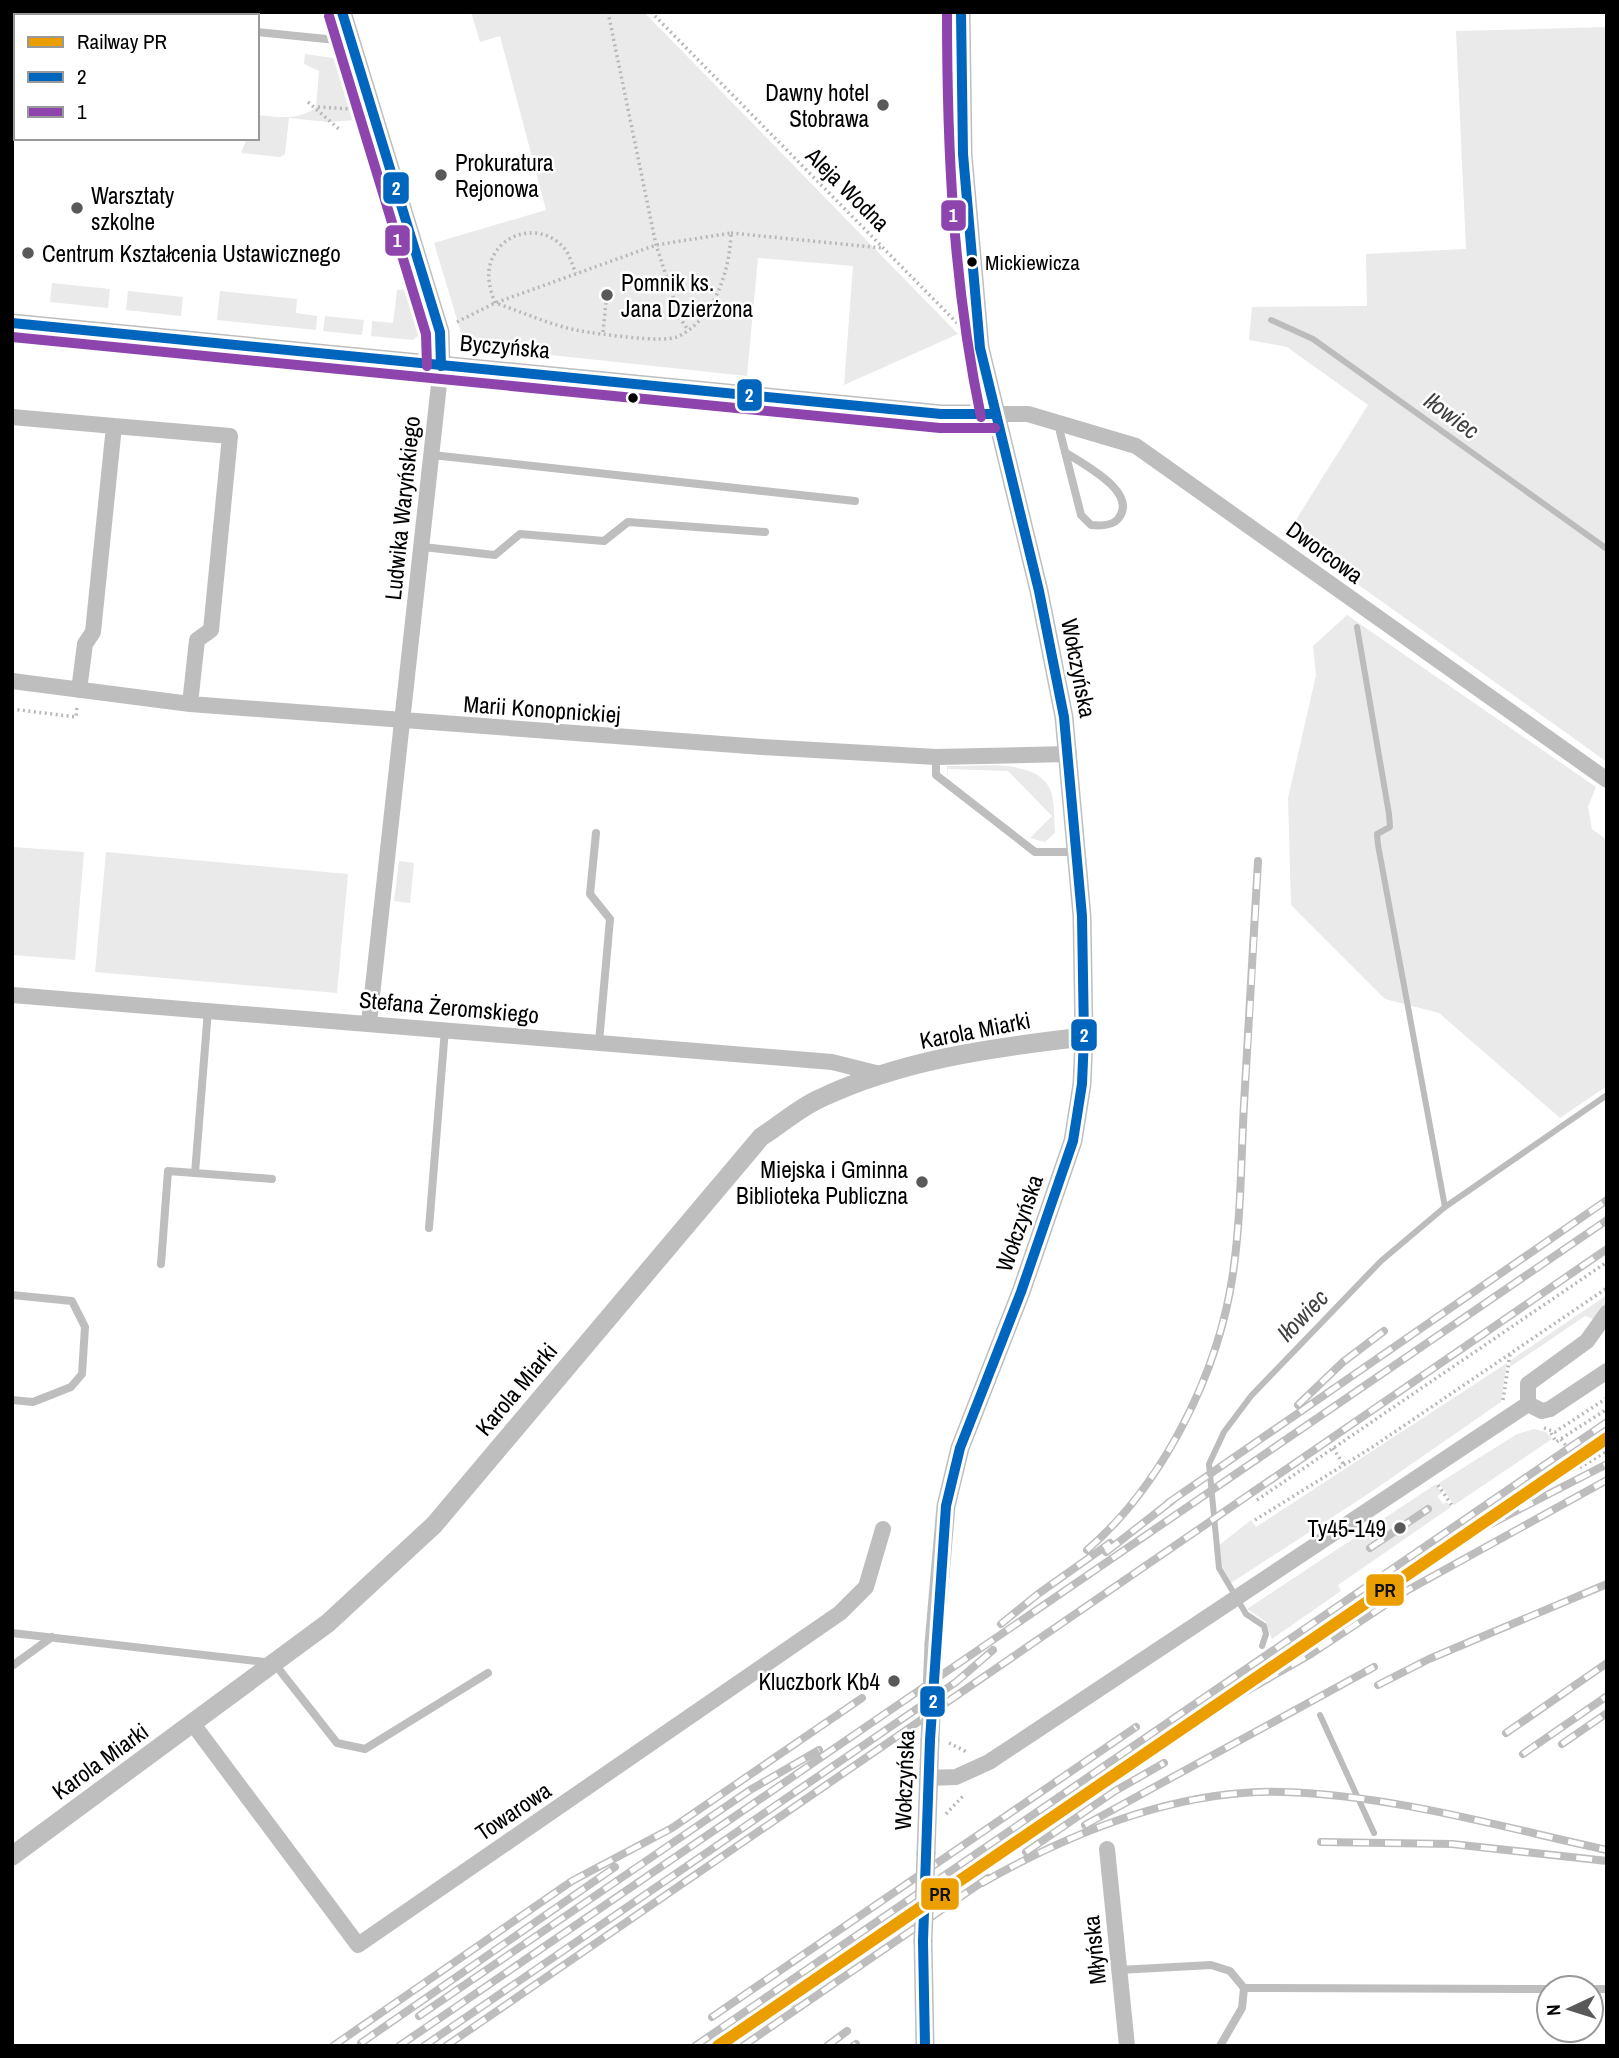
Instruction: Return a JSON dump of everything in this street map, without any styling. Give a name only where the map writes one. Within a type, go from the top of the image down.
[{"type":"street","name":"Ludwika Waryńskiego","points":[[342,12],[440,332],[441,366],[369,1023]]},
{"type":"street","name":"Wołczyńska","points":[[925,2046],[923,1941],[930,1740],[934,1644],[946,1506],[960,1448],[1021,1292],[1073,1141],[1082,1084],[1084,1037],[1082,916],[1069,754],[1050,640],[980,348],[962,154],[961,12]]},
{"type":"street","name":"Byczyńska","points":[[12,323],[941,414],[995,414]]},
{"type":"street","name":"Dworcowa","points":[[995,414],[1028,414],[1136,446],[1607,780]]},
{"type":"street","points":[[12,417],[230,436],[211,630],[197,640],[190,704]]},
{"type":"street","points":[[78,697],[85,643],[93,632],[114,426]]},
{"type":"street","name":"Marii Konopnickiej","points":[[12,681],[78,697],[403,722],[936,757],[1069,754]]},
{"type":"street","name":"Stefana Żeromskiego","points":[[12,995],[832,1062],[880,1074]]},
{"type":"street","name":"Karola Miarki","points":[[12,1856],[328,1623],[434,1525],[761,1138],[817,1100],[880,1074],[992,1049],[1084,1037]]},
{"type":"street","points":[[1528,1404],[1528,1384],[1587,1341],[1607,1313]]},
{"type":"street","points":[[1528,1404],[1542,1411],[1550,1409],[1607,1371]]},
{"type":"street","points":[[929,1778],[956,1777],[989,1762],[1528,1404]]},
{"type":"street","name":"Towarowa","points":[[193,1724],[359,1945],[840,1613],[866,1587],[883,1529]]},
{"type":"street","name":"Młyńska","points":[[1107,1849],[1127,2046]]},
{"type":"lane","points":[[259,32],[336,40],[350,38]]},
{"type":"lane","points":[[1062,423],[1060,432],[1065,452],[1081,515],[1091,524],[1113,522],[1119,518],[1122,506],[1118,490],[1065,452]]},
{"type":"lane","points":[[432,456],[855,501]]},
{"type":"lane","points":[[423,547],[495,555],[520,534],[604,541],[628,522],[765,532]]},
{"type":"lane","points":[[936,757],[936,775],[1035,852],[1077,852]]},
{"type":"lane","points":[[596,833],[590,894],[610,919],[599,1042]]},
{"type":"lane","points":[[195,1173],[208,1010]]},
{"type":"lane","points":[[429,1228],[445,1029]]},
{"type":"lane","points":[[161,1264],[168,1171],[272,1179]]},
{"type":"lane","points":[[12,1295],[72,1301],[85,1327],[82,1374],[71,1387],[33,1402],[12,1400]]},
{"type":"lane","points":[[12,1633],[274,1663],[337,1743],[365,1749],[488,1673]]},
{"type":"lane","points":[[12,1666],[52,1637]]},
{"type":"lane","points":[[1119,1970],[1211,1965],[1230,1971],[1244,1988],[1242,2008],[1220,2046]]},
{"type":"lane","points":[[1244,1988],[1535,1989]]},
{"type":"path","points":[[608,12],[656,245],[680,318],[688,330]]},
{"type":"path","name":"Aleja Wodna","points":[[651,12],[962,329]]},
{"type":"path","points":[[308,102],[340,130]]},
{"type":"path","points":[[316,107],[358,109]]},
{"type":"path","points":[[495,303],[489,271],[499,246],[509,237],[539,232],[553,238],[566,250],[576,273]]},
{"type":"path","points":[[495,303],[581,331],[662,340],[675,338],[695,325],[719,291],[730,248],[730,233]]},
{"type":"path","points":[[454,324],[495,303],[656,245],[730,233],[882,248]]},
{"type":"path","points":[[603,332],[607,302]]},
{"type":"path","points":[[12,709],[76,717],[78,697]]},
{"type":"path","points":[[1257,1500],[1607,1262]]},
{"type":"path","points":[[1255,1520],[1344,1465],[1607,1288]]},
{"type":"path","points":[[1551,1433],[1556,1442],[1607,1409]]},
{"type":"path","points":[[1561,1439],[1581,1467],[1607,1451]]},
{"type":"path","points":[[1333,1448],[1344,1465]]},
{"type":"path","points":[[1436,1481],[1453,1507]]},
{"type":"path","points":[[943,1819],[951,1807],[975,1788]]},
{"type":"shaded area","points":[[471,12],[644,12],[958,334],[844,385],[853,266],[758,258],[747,376],[465,346],[434,243],[546,210],[500,36],[480,42]]},
{"type":"shaded area","points":[[1607,27],[1607,762],[1287,534],[1368,405],[1287,347],[1249,340],[1252,307],[1367,306],[1366,254],[1466,249],[1456,31]]},
{"type":"shaded area","points":[[305,54],[340,59],[360,120],[327,122],[289,118],[285,154],[280,157],[241,153],[246,140],[259,140],[259,115],[295,116],[316,107],[319,71],[304,64]]},
{"type":"shaded area","points":[[52,283],[110,289],[108,308],[50,302]]},
{"type":"shaded area","points":[[407,289],[421,334],[413,340],[371,336],[372,321],[393,323],[397,290]]},
{"type":"shaded area","points":[[128,291],[183,297],[181,316],[126,310]]},
{"type":"shaded area","points":[[220,291],[297,299],[296,313],[317,316],[316,330],[217,320]]},
{"type":"shaded area","points":[[325,316],[364,320],[362,335],[323,331]]},
{"type":"shaded area","points":[[1347,615],[1596,787],[1588,807],[1592,829],[1607,840],[1607,1086],[1560,1118],[1439,1013],[1385,999],[1291,905],[1288,798],[1316,675],[1313,646]]},
{"type":"shaded area","points":[[947,766],[1004,766],[1032,772],[1042,779],[1052,794],[1055,833],[1045,842],[1030,838],[1052,816],[1008,771],[948,769],[947,776]]},
{"type":"shaded area","points":[[13,847],[84,852],[75,960],[12,955]]},
{"type":"shaded area","points":[[106,852],[348,874],[337,993],[95,972]]},
{"type":"shaded area","points":[[399,861],[414,863],[410,903],[394,901]]},
{"type":"shaded area","points":[[1607,1295],[1607,1306],[1593,1319],[1585,1316],[1510,1367],[1511,1360]]},
{"type":"shaded area","points":[[1507,1363],[1501,1402],[1371,1492],[1231,1583],[1219,1560],[1218,1546],[1251,1520],[1256,1527]]},
{"type":"shaded area","points":[[1534,1429],[1546,1432],[1552,1439],[1454,1505],[1439,1483],[1517,1434]]},
{"type":"shaded area","points":[[1436,1484],[1442,1493],[1437,1496],[1443,1504],[1447,1502],[1451,1507],[1338,1585],[1341,1591],[1272,1639],[1265,1621],[1247,1609]]},
{"type":"waterway","name":"Iłowiec","points":[[1271,320],[1313,339],[1607,549]]},
{"type":"waterway","points":[[1357,627],[1389,814],[1390,827],[1377,834],[1378,845],[1445,1207]]},
{"type":"waterway","name":"Iłowiec","points":[[1262,1646],[1266,1634],[1264,1626],[1246,1614],[1219,1568],[1209,1464],[1224,1432],[1251,1396],[1381,1261],[1445,1207],[1607,1095]]},
{"type":"waterway","name":"Iłowiec","points":[[1320,1715],[1374,1833]]},
{"type":"railway","points":[[1087,1550],[1115,1523],[1163,1460],[1201,1387],[1226,1311],[1236,1252],[1239,1210],[1258,861]]},
{"type":"railway","points":[[1168,1503],[1607,1200]]},
{"type":"railway","points":[[399,2046],[1607,1220]]},
{"type":"railway","points":[[446,2046],[1607,1249]]},
{"type":"railway","points":[[1298,1405],[1343,1362],[1384,1331]]},
{"type":"railway","points":[[695,2046],[1607,1422]]},
{"type":"railway","points":[[1408,1574],[1483,1528],[1607,1464]]},
{"type":"railway","points":[[1180,1729],[1311,1654],[1408,1590],[1607,1480]]},
{"type":"railway","points":[[1106,1552],[1174,1499]]},
{"type":"railway","points":[[1370,1548],[1428,1509]]},
{"type":"railway","points":[[1001,1624],[1110,1543]]},
{"type":"railway","points":[[1378,1685],[1429,1659],[1607,1584]]},
{"type":"railway","points":[[424,2046],[956,1682],[993,1650]]},
{"type":"railway","points":[[1506,1733],[1607,1663]]},
{"type":"railway","points":[[1085,1825],[1374,1667]]},
{"type":"railway","points":[[1523,1754],[1607,1696]]},
{"type":"railway","points":[[333,2046],[572,1881],[672,1828],[862,1698]]},
{"type":"railway","points":[[1562,1744],[1607,1713]]},
{"type":"railway","points":[[712,2017],[1136,1727]]},
{"type":"railway","points":[[419,2016],[750,1790],[819,1750]]},
{"type":"railway","points":[[1026,1852],[1115,1791],[1164,1763]]},
{"type":"railway","points":[[982,1883],[1052,1847],[1127,1817],[1165,1806],[1244,1793],[1324,1794],[1365,1799],[1607,1850]]},
{"type":"railway","points":[[1321,1842],[1452,1844],[1607,1861]]},
{"type":"railway","points":[[361,2043],[615,1867]]},
{"type":"railway","points":[[743,2046],[988,1878]]},
{"type":"railway","points":[[791,2003],[828,1970]]},
{"type":"railway","points":[[827,2046],[847,2031]]},
{"type":"rail line","name":"PR","points":[[718,2046],[1607,1438]]},
{"type":"transit line","name":"2","points":[[342,12],[440,332],[441,366]]},
{"type":"transit line","name":"1","points":[[947,12],[950,165],[958,266],[981,417]]},
{"type":"transit line","name":"2","points":[[925,2046],[923,1941],[930,1740],[946,1506],[960,1448],[1021,1292],[1073,1141],[1082,1084],[1084,1037],[1082,916],[1064,717],[1039,591],[980,348],[963,154],[961,12]]},
{"type":"transit line","name":"1","points":[[329,16],[426,334],[427,366]]},
{"type":"transit line","name":"2","points":[[12,323],[941,414],[995,414]]},
{"type":"transit line","name":"1","points":[[12,337],[940,428],[995,428]]},
{"type":"place","name":"Dawny hotel Stobrawa","points":[[883,105]]},
{"type":"place","name":"Prokuratura Rejonowa","points":[[441,175]]},
{"type":"place","name":"Warsztaty szkolne","points":[[77,208]]},
{"type":"place","name":"Centrum Kształcenia Ustawicznego","points":[[28,253]]},
{"type":"place","name":"Mickiewicza","points":[[972,262]]},
{"type":"place","name":"Pomnik ks. Jana Dzierżona","points":[[607,295]]},
{"type":"place","name":"Miejska i Gminna Biblioteka Publiczna","points":[[922,1182]]},
{"type":"place","name":"Ty45-149","points":[[1400,1528]]},
{"type":"place","name":"Kluczbork Kb4","points":[[894,1681]]}]
